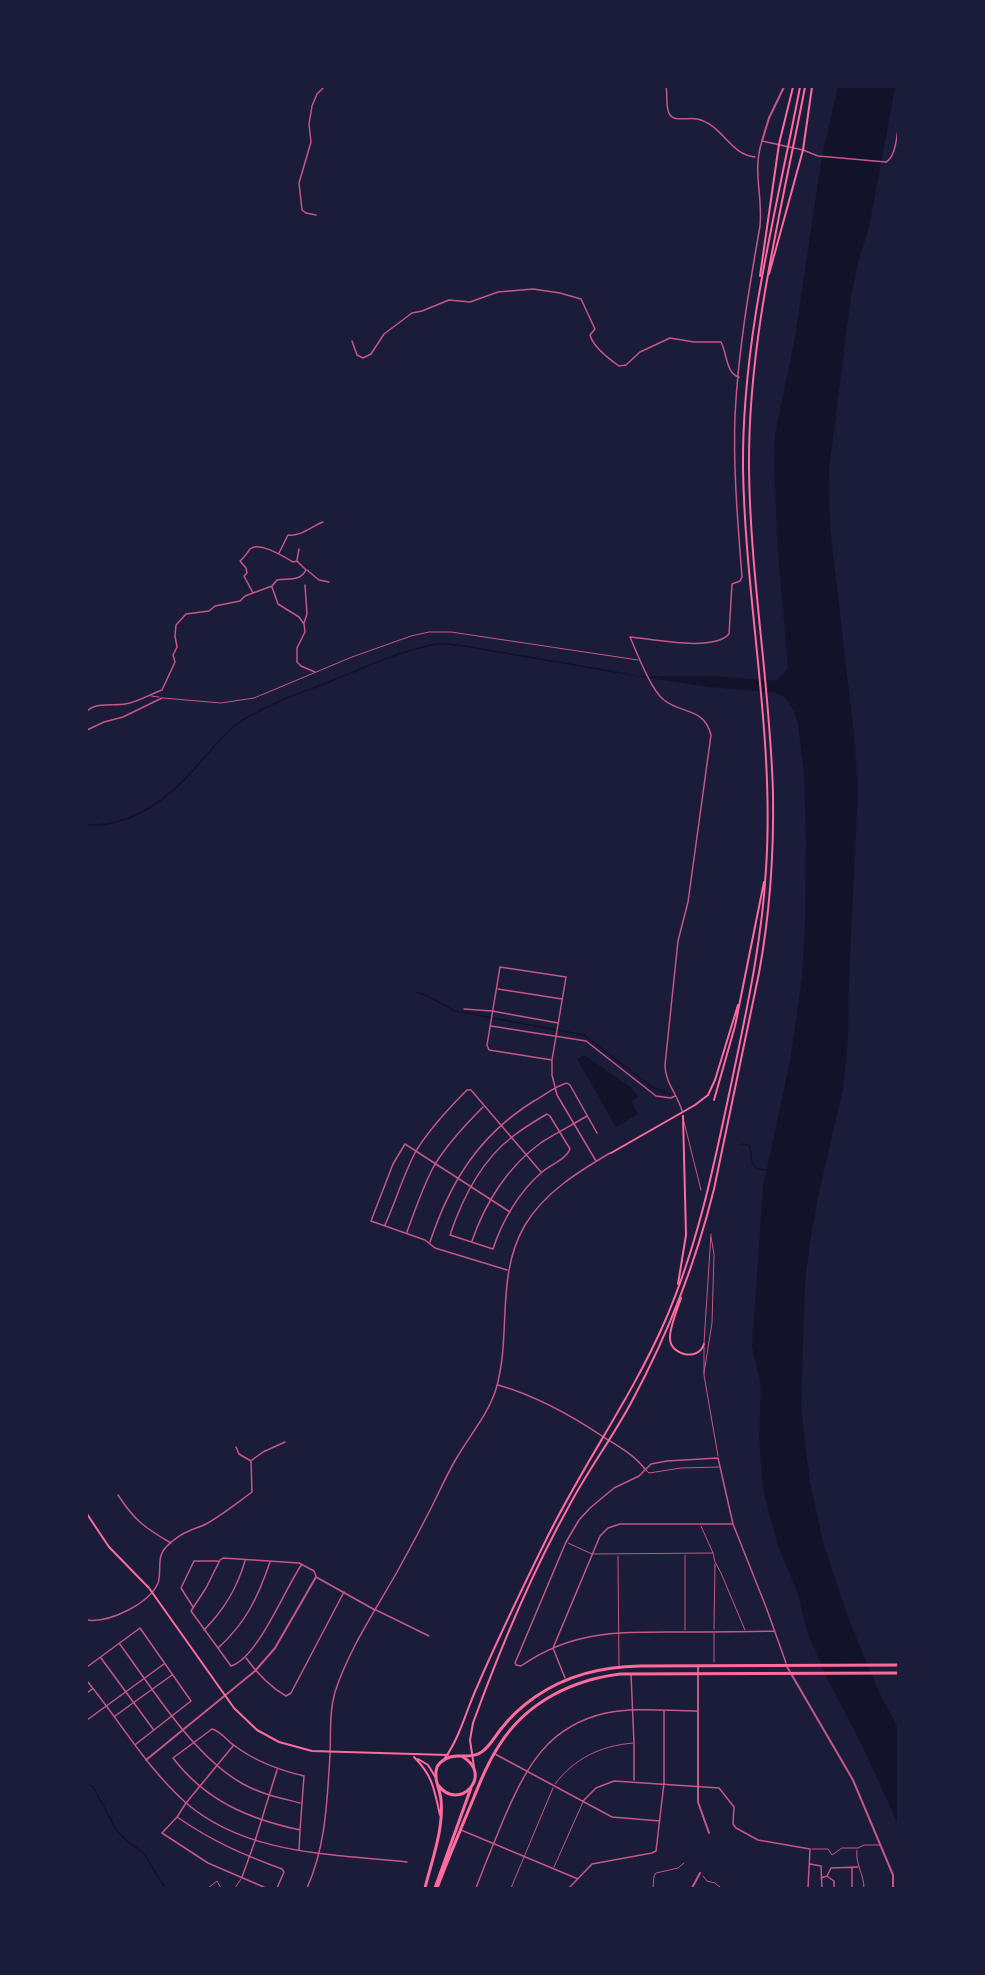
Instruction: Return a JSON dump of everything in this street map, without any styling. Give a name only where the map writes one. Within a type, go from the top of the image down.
[{"type":"main road","points":[[436,1779],[437,1767],[447,1757],[456,1740],[476,1689],[556,1519],[644,1364],[676,1294],[712,1177],[756,961],[767,867],[768,791],[743,469],[747,375],[779,144],[793,87]]},
{"type":"main road","points":[[758,296],[800,87]]},
{"type":"main road","points":[[704,1344],[700,1352],[684,1354],[675,1350],[670,1342],[670,1334],[706,1223],[765,938],[772,868],[773,790],[752,532],[749,469],[750,405],[763,297],[806,87]]},
{"type":"main road","points":[[763,297],[803,150],[812,87]]},
{"type":"main road","points":[[714,1100],[735,1026],[767,867]]},
{"type":"main road","points":[[611,1153],[704,1098],[713,1085],[743,988]]},
{"type":"main road","points":[[676,1294],[686,1241],[682,1114]]},
{"type":"main road","points":[[436,1888],[476,1776],[470,1740],[473,1723],[517,1615],[560,1521],[632,1401],[649,1368],[686,1282]]},
{"type":"main road","points":[[87,1514],[109,1547],[152,1593],[225,1696],[246,1721],[272,1739],[299,1749],[330,1753],[472,1756],[483,1751],[510,1718],[547,1689],[566,1679],[619,1666],[898,1665]]},
{"type":"main road","points":[[436,1888],[494,1754],[516,1724],[530,1710],[569,1686],[593,1678],[631,1673],[898,1673]]},
{"type":"main road","points":[[404,1754],[428,1765],[436,1779],[441,1802],[441,1819],[426,1888]]},
{"type":"main road","points":[[457,1756],[468,1760],[475,1770]]},
{"type":"main road","points":[[414,1757],[424,1767],[432,1781],[441,1819]]},
{"type":"main road","points":[[438,1785],[451,1795],[463,1794],[472,1787],[486,1769]]},
{"type":"street","points":[[316,215],[306,213],[301,209],[299,183],[311,142],[309,124],[312,104],[324,87]]},
{"type":"street","points":[[666,87],[668,111],[671,116],[705,122],[743,155],[756,157]]},
{"type":"street","points":[[682,1114],[680,1101],[666,1078],[665,1065],[678,941],[688,902],[711,735],[707,725],[696,714],[663,700],[640,661],[630,638],[701,643],[720,642],[729,634],[732,584],[740,581],[742,577],[734,445],[744,320],[761,214],[756,157],[769,118],[784,87]]},
{"type":"street","points":[[762,141],[803,150],[822,157],[886,162],[892,155],[898,130]]},
{"type":"street","points":[[352,341],[357,355],[366,357],[373,352],[385,333],[414,312],[448,300],[470,302],[498,292],[538,289],[581,299],[595,329],[590,338],[595,346],[619,366],[630,362],[641,351],[676,337],[691,342],[720,342],[725,351],[730,372],[739,377]]},
{"type":"street","points":[[278,554],[288,535],[297,536],[323,522]]},
{"type":"street","points":[[253,593],[244,576],[247,573],[246,568],[240,561],[250,549],[256,547],[271,550],[293,562],[297,561],[319,580],[329,582]]},
{"type":"street","points":[[297,561],[299,549]]},
{"type":"street","points":[[87,711],[111,704],[127,704],[162,690],[175,662],[173,655],[177,647],[175,633],[180,620],[186,614],[208,611],[215,606],[240,601],[245,596],[272,586],[277,580],[297,578],[306,570]]},
{"type":"street","points":[[305,585],[307,614],[304,624],[305,632],[297,648],[297,662],[315,672]]},
{"type":"street","points":[[272,586],[278,604],[299,617],[304,624]]},
{"type":"street","points":[[87,730],[123,717],[162,698]]},
{"type":"street","points":[[552,1060],[489,1050],[487,1046],[500,967],[566,977],[552,1060],[554,1089],[596,1162]]},
{"type":"street","points":[[497,989],[562,999]]},
{"type":"street","points":[[464,1009],[558,1024]]},
{"type":"street","points":[[490,1024],[586,1041],[656,1096],[671,1098],[676,1096]]},
{"type":"street","points":[[430,1243],[438,1217],[457,1178],[476,1151],[501,1125],[526,1106],[564,1083],[570,1085],[597,1133]]},
{"type":"street","points":[[384,1226],[416,1152],[434,1125],[467,1090],[471,1090],[542,1172]]},
{"type":"street","points":[[407,1233],[420,1196],[435,1164],[465,1125],[484,1106]]},
{"type":"street","points":[[547,1114],[559,1132],[570,1149],[567,1155],[542,1172],[523,1193],[498,1232],[493,1250],[450,1235],[459,1207],[470,1186],[511,1137],[547,1114]]},
{"type":"street","points":[[472,1242],[490,1198],[526,1155],[587,1115]]},
{"type":"street","points":[[508,1270],[435,1248],[430,1243],[407,1233],[371,1221],[393,1164],[405,1144],[510,1212]]},
{"type":"street","points":[[307,1888],[320,1853],[326,1813],[331,1718],[336,1691],[353,1648],[429,1514],[454,1461],[486,1411],[497,1385],[503,1351],[508,1270],[519,1237],[532,1215],[564,1183],[611,1153]]},
{"type":"street","points":[[497,1385],[546,1402],[633,1455],[645,1469]]},
{"type":"street","points":[[251,1461],[263,1452],[285,1443]]},
{"type":"street","points":[[236,1447],[239,1454],[251,1461]]},
{"type":"street","points":[[775,1631],[619,1632],[584,1637],[553,1648],[520,1666],[516,1665],[516,1660],[566,1542],[579,1520],[590,1508],[614,1488],[639,1476],[651,1464],[718,1458],[733,1524],[775,1631],[789,1672],[853,1780],[893,1875],[893,1888]]},
{"type":"street","points":[[87,1620],[114,1618],[125,1613],[152,1593],[157,1585],[163,1551],[187,1531],[205,1525],[252,1492],[251,1461]]},
{"type":"street","points":[[118,1495],[130,1514],[139,1523],[171,1543]]},
{"type":"street","points":[[566,1679],[553,1648],[600,1536],[613,1525],[733,1524]]},
{"type":"street","points":[[193,1607],[181,1588],[194,1562],[223,1558],[302,1564],[314,1571],[316,1577],[375,1610],[429,1636]]},
{"type":"street","points":[[219,1560],[206,1588],[191,1611],[231,1666],[245,1657],[262,1635],[302,1564]]},
{"type":"street","points":[[204,1630],[218,1616],[231,1597],[245,1560]]},
{"type":"street","points":[[218,1648],[231,1637],[247,1616],[271,1561]]},
{"type":"street","points":[[146,1760],[255,1671],[275,1648],[316,1577]]},
{"type":"street","points":[[245,1657],[255,1671],[275,1690],[286,1696],[291,1693],[344,1592]]},
{"type":"street","points":[[87,1667],[140,1628],[191,1701],[135,1745]]},
{"type":"street","points":[[119,1643],[194,1743],[216,1766],[243,1784],[270,1795],[301,1803]]},
{"type":"street","points":[[100,1657],[153,1730]]},
{"type":"street","points":[[87,1720],[165,1664]]},
{"type":"street","points":[[698,1665],[698,1805],[709,1833]]},
{"type":"street","points":[[631,1673],[634,1781]]},
{"type":"street","points":[[114,1716],[173,1675]]},
{"type":"street","points":[[87,1681],[146,1760],[186,1803],[212,1821],[255,1841],[320,1853],[407,1862]]},
{"type":"street","points":[[87,1693],[93,1689]]},
{"type":"street","points":[[476,1888],[526,1771],[544,1748],[569,1728],[593,1717],[632,1710],[698,1711]]},
{"type":"street","points":[[569,1888],[592,1864],[654,1852],[657,1848],[664,1783],[664,1710]]},
{"type":"street","points":[[299,1850],[304,1776],[259,1761],[212,1729],[174,1758],[182,1770],[226,1805],[262,1821],[300,1830]]},
{"type":"street","points":[[233,1745],[162,1833],[208,1863],[266,1888]]},
{"type":"street","points":[[494,1754],[612,1817],[661,1821]]},
{"type":"street","points":[[242,1877],[278,1769]]},
{"type":"street","points":[[583,1802],[596,1788],[615,1781],[717,1787],[734,1807],[733,1824],[736,1828],[758,1840],[810,1849],[808,1888]]},
{"type":"street","points":[[177,1817],[218,1843],[282,1869],[284,1872],[277,1888]]},
{"type":"street","points":[[460,1830],[578,1879]]},
{"type":"street","points":[[809,1864],[821,1866],[822,1888]]},
{"type":"street","points":[[852,1867],[852,1888]]},
{"type":"street","points":[[822,1878],[827,1876],[831,1868],[858,1867]]},
{"type":"street","points":[[692,1888],[700,1873]]},
{"type":"street","points":[[827,1876],[834,1881],[834,1888]]},
{"type":"street","points":[[252,1888],[255,1883]]},
{"type":"lane","points":[[149,696],[221,703],[254,698],[315,672],[411,636],[429,632],[451,632],[634,658],[640,661]]},
{"type":"lane","points":[[682,1114],[700,1190]]},
{"type":"lane","points":[[704,1375],[712,1323],[714,1254],[711,1234],[704,1375],[718,1458]]},
{"type":"lane","points":[[645,1469],[649,1473],[681,1468],[721,1467]]},
{"type":"lane","points":[[701,1524],[713,1553],[714,1562],[714,1665]]},
{"type":"lane","points":[[566,1542],[592,1554],[713,1553]]},
{"type":"lane","points":[[618,1554],[619,1666]]},
{"type":"lane","points":[[685,1554],[686,1632]]},
{"type":"lane","points":[[714,1562],[746,1632]]},
{"type":"lane","points":[[510,1888],[553,1786],[567,1770],[586,1756],[606,1747],[634,1743]]},
{"type":"lane","points":[[554,1869],[583,1802]]},
{"type":"lane","points":[[810,1849],[828,1849],[832,1855],[842,1848],[880,1845]]},
{"type":"lane","points":[[858,1848],[856,1852],[858,1867],[863,1876],[864,1888]]},
{"type":"lane","points":[[653,1888],[656,1873],[678,1869],[684,1863]]},
{"type":"lane","points":[[703,1876],[707,1881],[721,1888]]},
{"type":"lane","points":[[235,1888],[242,1877]]},
{"type":"lane","points":[[208,1888],[218,1881],[221,1888]]},
{"type":"shaded area","points":[[838,87],[898,87],[895,88],[869,227],[851,296],[829,470],[830,528],[854,734],[858,790],[848,1039],[843,1089],[819,1192],[805,1280],[801,1407],[810,1483],[824,1546],[849,1620],[878,1690],[898,1728],[898,1824],[808,1634],[797,1591],[778,1546],[763,1490],[759,1436],[761,1386],[752,1347],[763,1187],[790,1062],[802,978],[806,842],[804,772],[798,724],[794,711],[786,698],[776,693],[710,687],[634,676],[711,676],[776,681],[788,668],[778,552],[774,467],[775,435],[795,337],[822,156]]},
{"type":"shaded area","points":[[584,1055],[632,1088],[638,1097],[631,1101],[638,1114],[616,1127],[577,1059]]},
{"type":"waterway","points":[[87,825],[119,821],[148,809],[174,790],[231,729],[258,711],[382,660],[422,647],[450,644],[633,675]]},
{"type":"waterway","points":[[416,992],[455,1011],[584,1035],[652,1087],[670,1094]]},
{"type":"waterway","points":[[742,1144],[750,1146],[752,1162],[757,1169],[768,1170]]},
{"type":"waterway","points":[[87,1784],[93,1787],[117,1831],[143,1852],[165,1888]]}]
